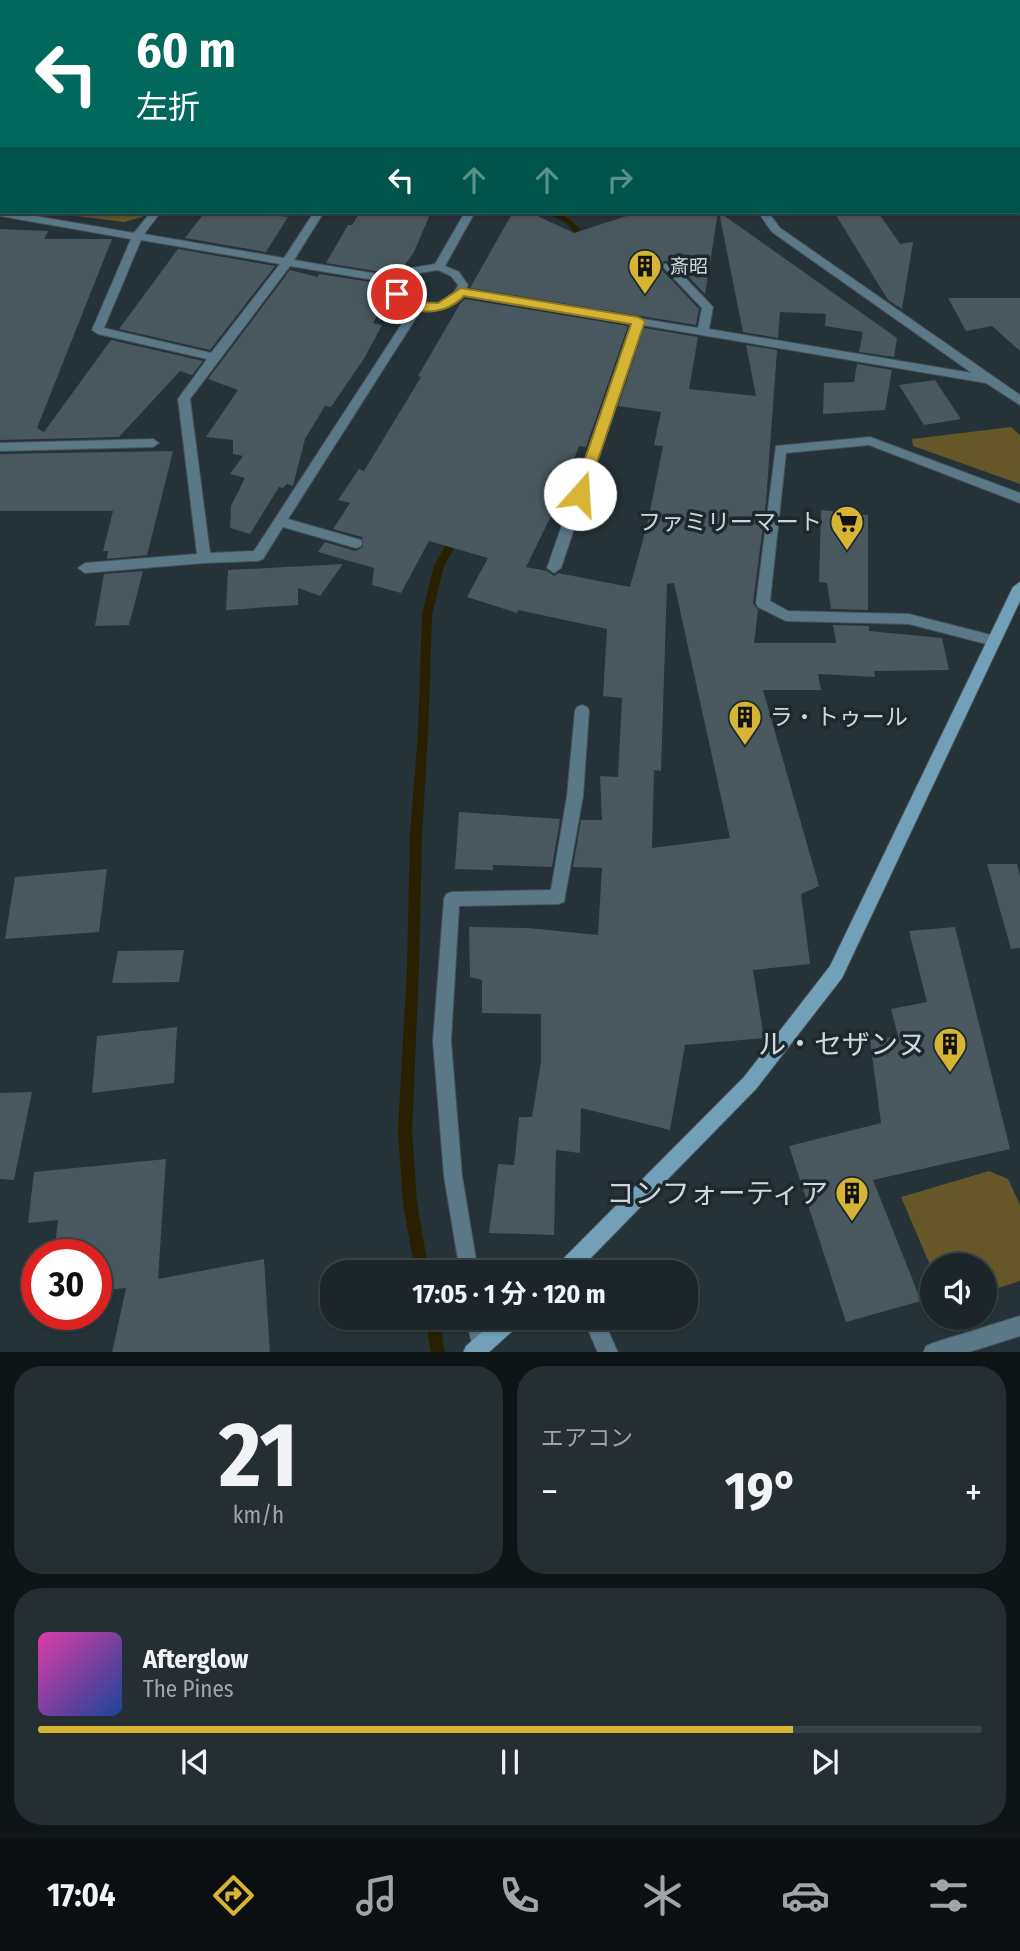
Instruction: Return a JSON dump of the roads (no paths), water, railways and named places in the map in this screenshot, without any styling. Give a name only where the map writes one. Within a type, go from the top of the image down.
[{"type":"street","points":[[23,214],[397,281],[410,271],[439,267],[461,279],[461,292],[450,303],[440,307],[418,307],[401,300],[397,294],[397,281]]},
{"type":"street","points":[[154,214],[138,235],[98,330],[214,357]]},
{"type":"street","points":[[204,558],[184,399],[287,262],[318,214]]},
{"type":"street","points":[[439,267],[469,214]]},
{"type":"street","points":[[764,214],[776,230],[1020,401]]},
{"type":"street","points":[[668,266],[708,307],[704,332]]},
{"type":"street","points":[[461,292],[987,379]]},
{"type":"street","points":[[85,568],[258,556],[418,307]]},
{"type":"street","points":[[554,568],[638,321]]},
{"type":"street","points":[[994,641],[909,619],[786,616],[763,603],[780,449],[870,441],[1020,498]]},
{"type":"street","points":[[0,447],[153,443]]},
{"type":"street","points":[[281,522],[356,543]]},
{"type":"street","points":[[579,1260],[750,1083],[836,972],[1020,587]]},
{"type":"street","points":[[467,1260],[453,1176],[442,1041],[452,899],[558,897],[575,796],[582,711]]},
{"type":"street","points":[[936,1352],[1020,1326]]},
{"type":"street","points":[[476,1330],[477,1349]]},
{"type":"street","points":[[477,1349],[498,1330]]},
{"type":"street","points":[[598,1330],[608,1352]]},
{"type":"waterway","points":[[553,214],[569,221],[587,242]]},
{"type":"waterway","points":[[420,1260],[410,1203],[405,1131],[416,834],[427,615],[439,566],[455,537]]},
{"type":"waterway","points":[[434,1330],[438,1352]]},
{"type":"place","name":"斎昭","points":[[645,296]]},
{"type":"place","name":"ファミリーマート","points":[[847,552]]},
{"type":"place","name":"ラ・トゥール","points":[[745,747]]},
{"type":"place","name":"ル・セザンヌ","points":[[950,1074]]},
{"type":"place","name":"コンフォーティア","points":[[852,1223]]}]
